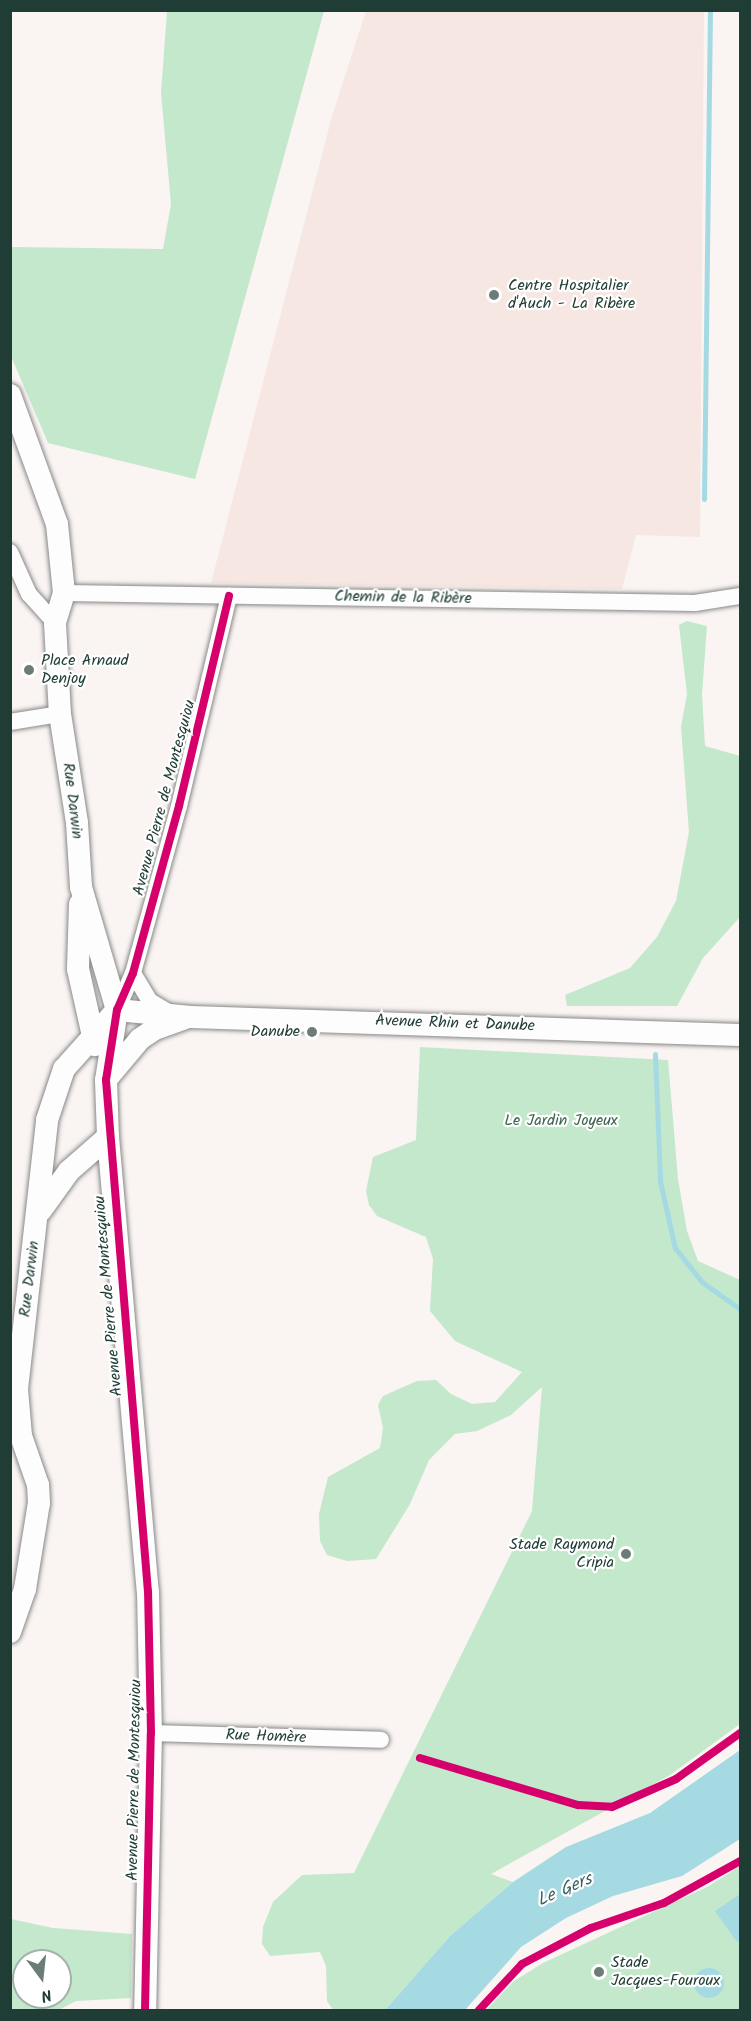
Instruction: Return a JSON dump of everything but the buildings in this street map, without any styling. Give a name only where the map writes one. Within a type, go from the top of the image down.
[{"type":"street","points":[[10,395],[57,524],[64,593],[55,623],[60,714],[10,722]]},
{"type":"street","points":[[10,552],[29,594],[55,623]]},
{"type":"street","name":"Chemin de la Ribère","points":[[64,593],[695,603],[741,596]]},
{"type":"street","name":"Avenue Pierre de Montesquiou","points":[[145,2010],[151,1733],[148,1592],[108,1137],[106,1080],[115,1019],[133,974],[179,806],[230,596]]},
{"type":"street","name":"Rue Darwin","points":[[60,714],[77,823],[81,887],[78,969],[92,1034]]},
{"type":"street","name":"Rue Darwin","points":[[15,1622],[39,1503],[38,1485],[16,1444],[16,1357],[19,1308],[38,1214],[52,1095],[64,1069],[92,1034],[115,1019],[81,887]]},
{"type":"street","points":[[106,1080],[140,1039],[181,1015],[150,1001],[133,974]]},
{"type":"street","name":"Avenue Rhin et Danube","points":[[115,1019],[181,1015],[741,1035]]},
{"type":"street","name":"Avenue Pierre de Montesquiou","points":[[92,1034],[106,1080]]},
{"type":"street","name":"Rue Darwin","points":[[38,1214],[69,1171],[108,1137]]},
{"type":"street","name":"Rue Homère","points":[[151,1733],[381,1740]]},
{"type":"shaded area","name":"Centre Hospitalier d'Auch - La Ribère","points":[[366,11],[704,11],[700,537],[636,535],[622,589],[211,583],[332,116]]},
{"type":"green space","points":[[167,11],[324,11],[195,479],[48,443],[11,356],[11,247],[163,249],[171,204],[161,93]]},
{"type":"green space","points":[[687,621],[707,626],[702,694],[705,746],[740,756],[740,917],[703,958],[677,1006],[567,1006],[565,995],[630,968],[657,937],[676,901],[689,832],[681,727],[687,694],[679,625]]},
{"type":"green space","name":"Le Jardin Joyeux","points":[[420,1047],[668,1060],[678,1179],[687,1231],[698,1261],[740,1280],[740,1724],[670,1775],[491,1874],[513,1882],[451,1935],[385,2010],[333,2010],[327,2001],[326,1966],[320,1952],[270,1956],[262,1944],[263,1927],[273,1902],[302,1875],[354,1873],[532,1511],[542,1387],[511,1415],[477,1431],[455,1434],[429,1460],[410,1504],[376,1559],[347,1561],[327,1555],[320,1541],[319,1514],[328,1477],[380,1448],[383,1428],[378,1405],[383,1396],[417,1381],[436,1380],[451,1394],[472,1404],[495,1402],[522,1372],[455,1341],[430,1311],[433,1259],[426,1237],[377,1216],[369,1205],[366,1191],[373,1157],[416,1140]]},
{"type":"green space","points":[[740,1866],[740,2010],[486,2010],[514,1981],[543,1963],[709,1886]]},
{"type":"green space","points":[[11,1919],[53,1928],[132,1934],[131,1998],[72,2003],[72,1949],[12,1949],[12,2009],[61,2009],[11,2010]]},
{"type":"water","name":"Le Gers","points":[[740,1750],[740,1839],[682,1876],[613,1896],[566,1918],[521,1947],[465,2010],[385,2010],[451,1935],[513,1882],[566,1847],[650,1813]]},
{"type":"water","points":[[740,1894],[740,1940],[737,1942],[715,1911]]},
{"type":"water","points":[[709,1968],[720,1972],[724,1983],[720,1994],[709,1998],[698,1994],[694,1983],[698,1972]]},
{"type":"waterway","points":[[704,499],[710,10]]},
{"type":"waterway","points":[[655,1054],[660,1181],[675,1248],[702,1282],[740,1309]]},
{"type":"cycle path","points":[[145,2010],[151,1733],[148,1592],[106,1080],[117,1010],[133,973],[179,806],[229,596]]},
{"type":"cycle path","points":[[420,1758],[578,1805],[612,1807],[676,1779],[740,1733]]},
{"type":"cycle path","points":[[479,2010],[522,1964],[591,1928],[664,1903],[740,1861]]},
{"type":"place","name":"Centre Hospitalier d'Auch - La Ribère","points":[[494,295]]},
{"type":"place","name":"Place Arnaud Denjoy","points":[[29,670]]},
{"type":"place","name":"Danube","points":[[312,1032]]},
{"type":"place","name":"Stade Raymond Cripia","points":[[626,1554]]},
{"type":"place","name":"Stade Jacques-Fouroux","points":[[599,1972]]}]
